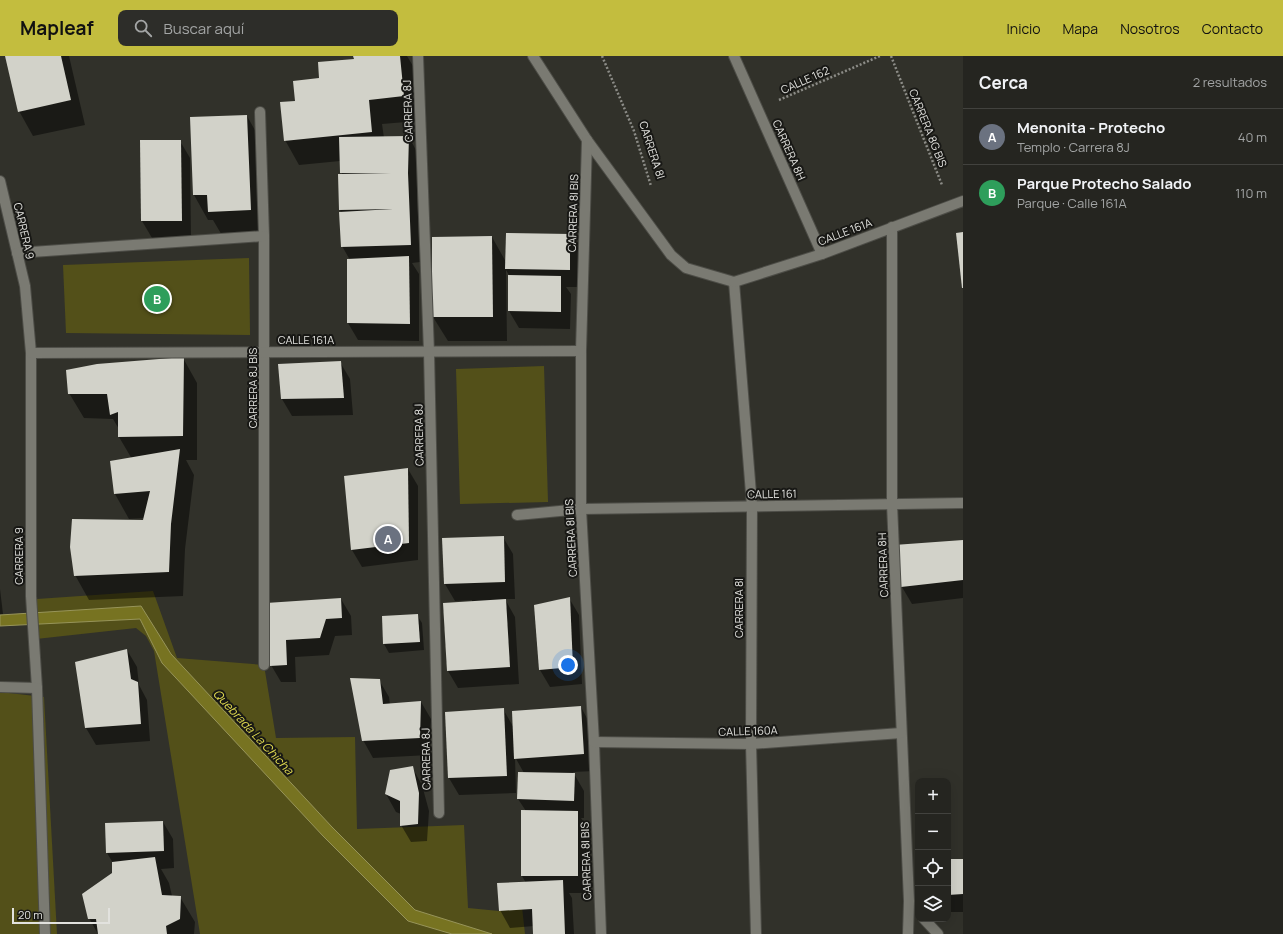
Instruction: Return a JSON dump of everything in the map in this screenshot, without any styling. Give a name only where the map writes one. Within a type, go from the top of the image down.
[{"type":"street","name":"CARRERA 8J","points":[[418,56],[429,352],[439,813]]},
{"type":"street","points":[[534,56],[587,140],[671,255],[686,268],[734,282]]},
{"type":"street","name":"CARRERA 8H","points":[[734,56],[822,254]]},
{"type":"street","name":"CARRERA 8J BIS","points":[[260,112],[264,236],[265,352],[264,665]]},
{"type":"street","name":"CARRERA 8I BIS","points":[[587,140],[581,351],[580,509],[594,742],[601,934]]},
{"type":"street","name":"CARRERA 9","points":[[0,181],[5,221],[17,253],[25,286],[31,353],[31,596],[45,934]]},
{"type":"street","name":"CALLE 161A","points":[[734,282],[822,254],[892,226],[963,201]]},
{"type":"street","name":"CARRERA 8H","points":[[892,226],[892,504],[909,901],[908,934]]},
{"type":"street","points":[[17,253],[264,236]]},
{"type":"street","name":"CARRERA 8I","points":[[734,282],[752,506],[751,744],[756,934]]},
{"type":"street","name":"CALLE 161A","points":[[31,353],[581,351]]},
{"type":"street","name":"CALLE 161","points":[[517,515],[580,509],[963,503]]},
{"type":"street","points":[[0,687],[36,688]]},
{"type":"street","name":"CALLE 160A","points":[[594,742],[751,744],[901,733]]},
{"type":"street","points":[[909,901],[915,908]]},
{"type":"street","points":[[927,922],[938,934]]},
{"type":"path","name":"CARRERA 8I","points":[[602,56],[634,131],[652,189]]},
{"type":"path","name":"CALLE 162","points":[[758,109],[880,56]]},
{"type":"path","name":"CARRERA 8G BIS","points":[[891,56],[944,191],[953,205]]},
{"type":"shaded area","points":[[249,258],[250,335],[66,333],[63,265]]},
{"type":"shaded area","points":[[544,366],[548,502],[460,504],[456,369]]},
{"type":"shaded area","points":[[153,591],[177,658],[264,665],[276,738],[355,737],[357,829],[464,825],[468,908],[499,911],[522,907],[525,934],[200,934],[154,651],[146,636],[136,628],[36,639],[37,599]]},
{"type":"shaded area","points":[[141,606],[171,654],[332,827],[415,910],[492,934],[452,934],[408,921],[323,836],[162,663],[140,619],[0,626],[0,615]]},
{"type":"shaded area","points":[[0,692],[44,697],[57,934],[0,934]]},
{"type":"building","points":[[5,56],[61,56],[71,100],[18,112]]},
{"type":"building","points":[[353,56],[400,56],[404,96],[369,100],[372,132],[284,141],[280,102],[295,101],[293,81],[319,78],[318,62],[354,59]]},
{"type":"building","points":[[247,115],[251,210],[208,212],[207,195],[193,195],[190,117]]},
{"type":"building","points":[[409,136],[408,173],[411,245],[341,247],[339,212],[393,209],[339,210],[338,174],[391,174],[340,173],[339,137]]},
{"type":"building","points":[[140,140],[181,140],[182,221],[141,221]]},
{"type":"building","points":[[963,232],[963,288],[962,288],[956,233]]},
{"type":"building","points":[[506,233],[570,234],[570,270],[505,269]]},
{"type":"building","points":[[492,236],[493,317],[432,317],[432,237]]},
{"type":"building","points":[[409,256],[410,324],[347,323],[347,259]]},
{"type":"building","points":[[508,275],[561,276],[561,312],[508,311]]},
{"type":"building","points":[[184,357],[183,436],[118,437],[118,412],[110,415],[107,394],[68,394],[66,370],[97,364]]},
{"type":"building","points":[[341,361],[344,398],[281,399],[278,364]]},
{"type":"building","points":[[180,449],[171,524],[169,572],[74,576],[70,547],[72,519],[143,520],[150,491],[114,494],[110,461]]},
{"type":"building","points":[[408,468],[409,543],[351,550],[344,476]]},
{"type":"building","points":[[504,536],[505,582],[444,584],[442,538]]},
{"type":"building","points":[[963,540],[963,580],[901,587],[894,545]]},
{"type":"building","points":[[570,597],[573,667],[539,670],[534,605]]},
{"type":"building","points":[[341,598],[342,618],[326,619],[320,638],[286,640],[287,665],[270,666],[266,603]]},
{"type":"building","points":[[506,599],[510,667],[447,671],[443,603]]},
{"type":"building","points":[[418,614],[420,642],[383,644],[382,616]]},
{"type":"building","points":[[127,649],[131,679],[138,682],[141,724],[85,728],[75,662]]},
{"type":"building","points":[[350,678],[380,679],[383,704],[421,701],[420,738],[362,741]]},
{"type":"building","points":[[581,706],[584,754],[514,759],[512,711]]},
{"type":"building","points":[[504,708],[507,776],[448,778],[445,712]]},
{"type":"building","points":[[413,766],[419,793],[418,824],[400,826],[400,801],[385,794],[390,770]]},
{"type":"building","points":[[518,772],[575,773],[574,801],[517,799]]},
{"type":"building","points":[[521,810],[578,811],[578,876],[521,876]]},
{"type":"building","points":[[163,821],[164,851],[106,853],[105,823]]},
{"type":"building","points":[[155,857],[162,895],[181,896],[180,919],[166,926],[167,934],[98,934],[96,919],[88,919],[82,894],[112,873],[112,862]]},
{"type":"building","points":[[951,859],[963,859],[963,894],[951,895]]},
{"type":"building","points":[[563,880],[565,934],[533,934],[532,909],[499,911],[497,883]]},
{"type":"place","name":"Parque Protecho Salado","points":[[157,299]]},
{"type":"place","name":"Menonita - Protecho","points":[[388,539]]},
{"type":"water label","name":"Quebrada La Chicha","points":[[253,732]]}]
